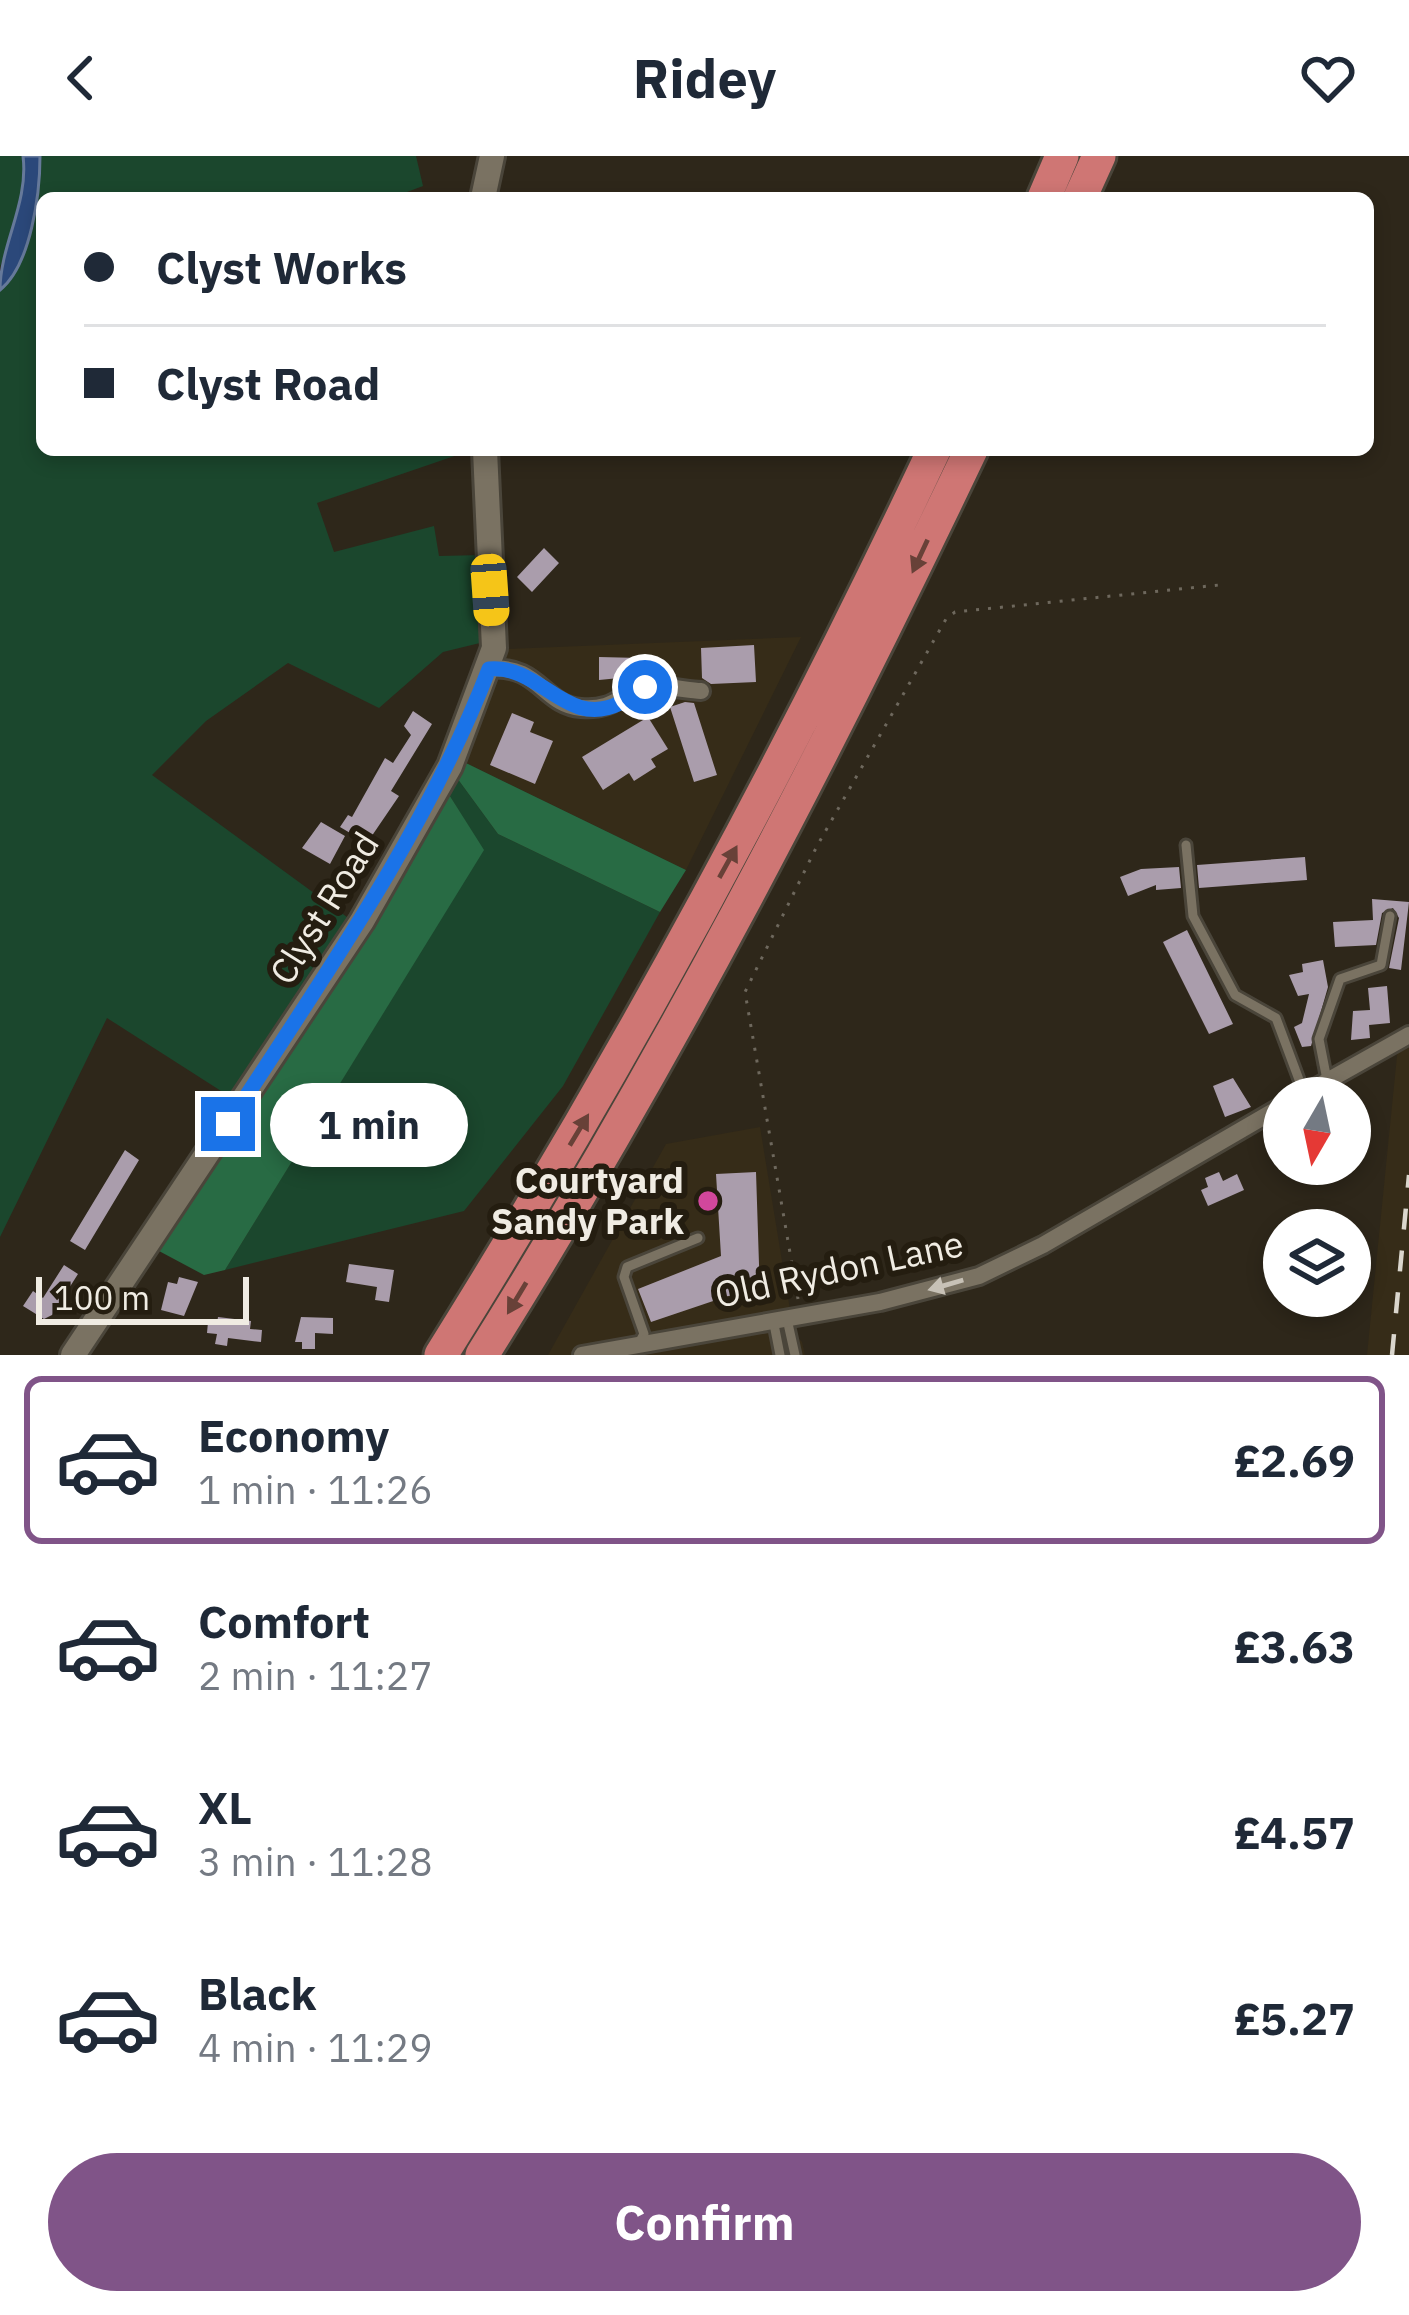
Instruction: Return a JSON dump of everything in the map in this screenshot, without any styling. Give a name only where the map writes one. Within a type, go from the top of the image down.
[{"type":"highway","points":[[1047,192],[1063,156]]},
{"type":"highway","points":[[1084,192],[1099,156]]},
{"type":"highway","points":[[444,1349],[618,1066],[789,750],[931,456]]},
{"type":"highway","points":[[485,1351],[673,1036],[830,745],[968,456]]},
{"type":"street","points":[[485,192],[492,156]]},
{"type":"street","name":"Clyst Road","points":[[73,1355],[362,921],[450,766],[494,648],[485,456]]},
{"type":"street","points":[[489,669],[510,667],[541,681],[560,703],[583,709],[619,704],[645,687],[701,691]]},
{"type":"street","points":[[1333,1077],[1409,1036]]},
{"type":"street","name":"Old Rydon Lane","points":[[582,1355],[979,1276],[1263,1117]]},
{"type":"lane","points":[[1186,845],[1193,916],[1235,995],[1276,1018],[1295,1077]]},
{"type":"lane","points":[[1326,1077],[1319,1039],[1340,980],[1381,965],[1390,916]]},
{"type":"lane","points":[[639,1343],[644,1334],[624,1277],[627,1267],[698,1238]]},
{"type":"lane","points":[[780,1355],[793,1316]]},
{"type":"lane","points":[[793,1316],[795,1355]]},
{"type":"path","points":[[793,1316],[745,992],[887,722],[956,612],[1219,585]]},
{"type":"shaded area","points":[[801,637],[686,870],[466,763],[505,649]]},
{"type":"shaded area","points":[[1409,1043],[1409,1355],[1367,1355],[1371,1317],[1398,1046]]},
{"type":"shaded area","points":[[760,1127],[794,1334],[805,1355],[548,1355],[666,1144]]},
{"type":"green space","points":[[0,156],[23,156],[24,162],[19,214],[0,267]]},
{"type":"green space","points":[[40,156],[416,156],[423,186],[407,192],[38,189]]},
{"type":"green space","points":[[36,208],[36,456],[454,456],[317,503],[334,552],[434,526],[439,556],[483,555],[484,642],[443,652],[379,708],[288,663],[206,721],[152,775],[351,920],[232,1098],[107,1018],[0,1237],[0,290],[26,246]]},
{"type":"green space","points":[[466,763],[686,870],[660,912],[498,834],[457,778]]},
{"type":"green space","points":[[457,778],[498,834],[660,912],[563,1086],[464,1211],[225,1270],[483,850],[448,793]]},
{"type":"green space","points":[[448,793],[484,850],[225,1270],[204,1275],[159,1251]]},
{"type":"water","points":[[23,156],[40,156],[36,209],[26,247],[11,279],[0,290],[4,257],[24,173]]},
{"type":"building","points":[[544,548],[559,563],[532,592],[517,577]]},
{"type":"building","points":[[754,645],[756,682],[711,684],[702,678],[701,648]]},
{"type":"building","points":[[599,657],[640,658],[640,676],[599,680]]},
{"type":"building","points":[[694,703],[717,775],[694,782],[670,707]]},
{"type":"building","points":[[413,711],[432,724],[391,791],[399,796],[367,843],[340,827],[348,815],[352,817],[385,758],[393,763],[411,735],[404,726]]},
{"type":"building","points":[[512,713],[534,722],[530,732],[553,741],[535,784],[490,765]]},
{"type":"building","points":[[648,717],[668,749],[651,759],[656,767],[634,781],[629,773],[603,790],[582,757]]},
{"type":"building","points":[[321,822],[345,836],[330,864],[302,848]]},
{"type":"building","points":[[1305,857],[1307,880],[1199,888],[1197,865]]},
{"type":"building","points":[[1179,867],[1181,888],[1156,890],[1156,885],[1128,896],[1120,877],[1141,869]]},
{"type":"building","points":[[1372,899],[1409,902],[1401,970],[1389,968],[1399,918],[1393,908],[1382,913],[1376,945],[1335,947],[1333,922],[1373,920]]},
{"type":"building","points":[[1187,930],[1233,1024],[1209,1034],[1163,942]]},
{"type":"building","points":[[1323,960],[1328,987],[1311,1046],[1302,1047],[1294,1027],[1302,1023],[1309,994],[1298,996],[1289,975],[1303,972],[1302,964]]},
{"type":"building","points":[[1387,986],[1390,1023],[1369,1025],[1370,1038],[1351,1040],[1353,1011],[1370,1010],[1368,988]]},
{"type":"building","points":[[1233,1078],[1251,1107],[1225,1117],[1213,1086]]},
{"type":"building","points":[[125,1150],[139,1160],[85,1250],[70,1241]]},
{"type":"building","points":[[756,1172],[760,1295],[728,1296],[651,1322],[638,1289],[721,1256],[716,1174]]},
{"type":"building","points":[[1219,1172],[1223,1181],[1237,1174],[1244,1190],[1208,1206],[1201,1190],[1208,1187],[1205,1178]]},
{"type":"building","points":[[349,1264],[394,1270],[389,1302],[375,1300],[377,1287],[346,1282]]},
{"type":"building","points":[[64,1265],[78,1274],[52,1315],[44,1319],[23,1306],[33,1291],[43,1298]]},
{"type":"building","points":[[179,1277],[198,1282],[184,1316],[161,1310],[168,1282],[177,1284]]},
{"type":"building","points":[[218,1317],[251,1321],[250,1329],[262,1330],[261,1342],[228,1338],[227,1346],[215,1344],[217,1334],[207,1333],[208,1322],[217,1323]]},
{"type":"building","points":[[301,1317],[333,1318],[333,1334],[315,1333],[315,1349],[302,1349],[302,1342],[295,1342]]},
{"type":"railway","points":[[1392,1355],[1409,1175]]},
{"type":"place","name":"Courtyard Sandy Park","points":[[708,1201]]},
{"type":"route","points":[[228,1124],[395,865],[450,766],[489,669],[510,667],[541,681],[560,703],[583,709],[619,704],[645,687]]}]
